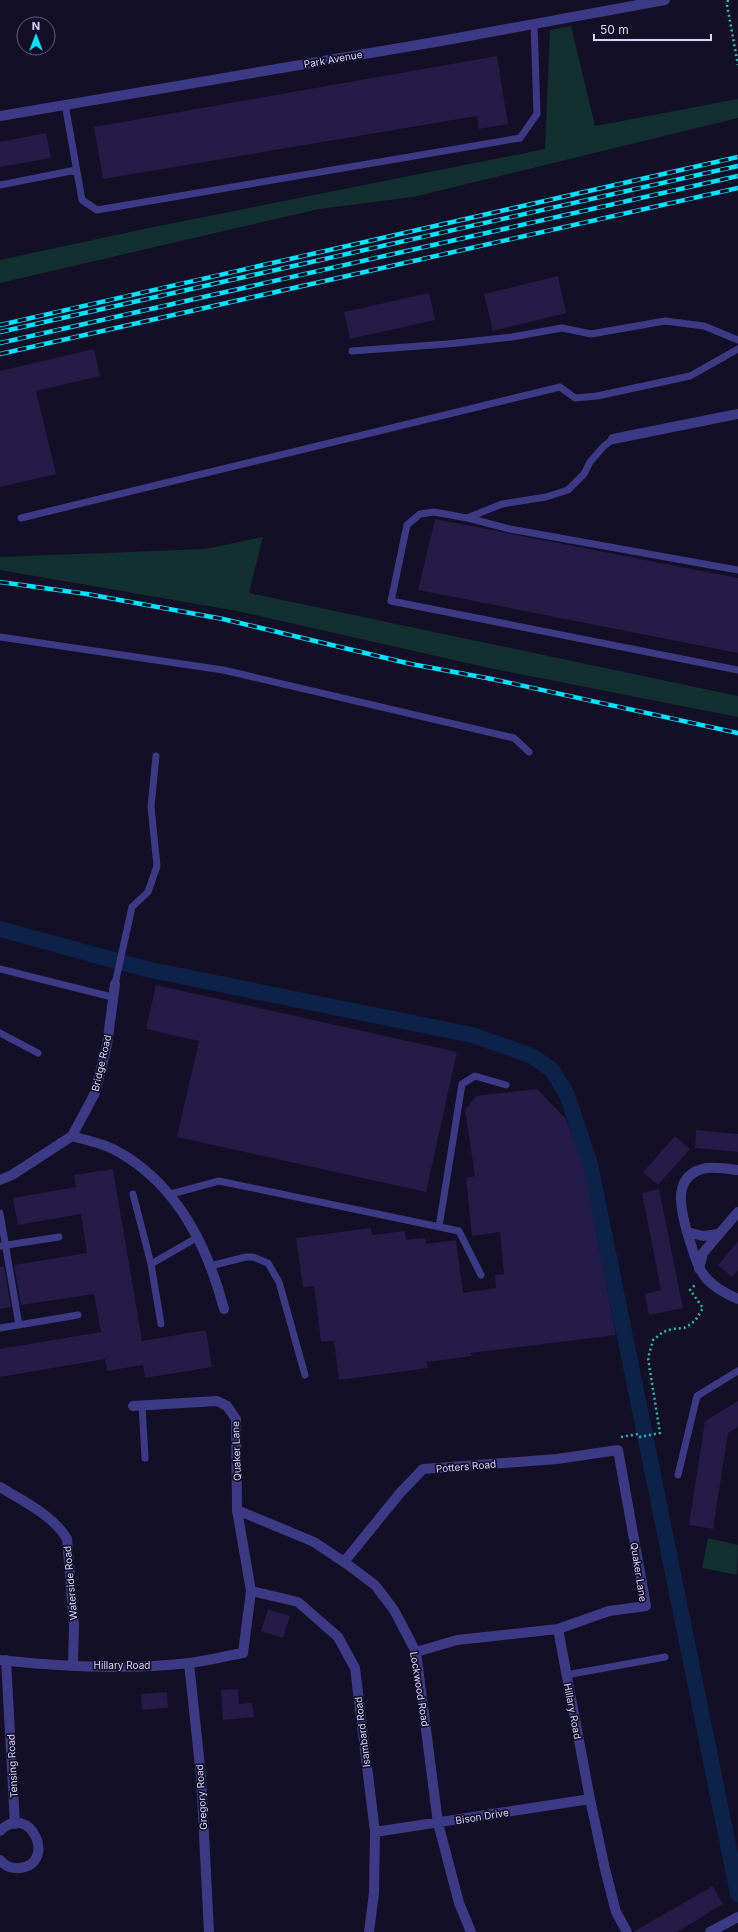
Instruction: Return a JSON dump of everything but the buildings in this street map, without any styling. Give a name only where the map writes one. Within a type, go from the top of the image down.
[{"type":"street","name":"Park Avenue","points":[[0,116],[665,0]]},
{"type":"street","points":[[614,439],[738,414]]},
{"type":"street","name":"Bridge Road","points":[[0,1180],[12,1175],[72,1136],[95,1093],[107,1045],[112,997],[115,984]]},
{"type":"street","points":[[72,1136],[112,1149],[141,1168],[171,1194],[198,1237],[216,1279],[224,1309]]},
{"type":"street","points":[[738,1170],[708,1168],[694,1172],[679,1193],[687,1232],[699,1269],[703,1276],[713,1284],[725,1293],[738,1299]]},
{"type":"street","points":[[699,1269],[703,1253],[738,1212]]},
{"type":"street","points":[[687,1232],[703,1236],[719,1234]]},
{"type":"street","name":"Quaker Lane","points":[[138,1406],[207,1400],[217,1401],[227,1406],[232,1411],[236,1419],[237,1510],[251,1591],[243,1652]]},
{"type":"street","name":"Quaker Lane","points":[[558,1628],[609,1611],[646,1606],[618,1450]]},
{"type":"street","name":"Potters Road","points":[[344,1562],[400,1493],[423,1469],[557,1459],[618,1450]]},
{"type":"street","name":"Waterside Road","points":[[0,1487],[28,1504],[60,1528],[67,1538],[74,1625],[73,1665]]},
{"type":"street","name":"Lockwood Road","points":[[237,1510],[314,1542],[344,1562],[374,1585],[394,1610],[416,1652],[438,1823],[459,1903],[471,1932]]},
{"type":"street","name":"Isambard Road","points":[[251,1591],[298,1602],[338,1637],[355,1668],[374,1832],[374,1893],[369,1932]]},
{"type":"street","points":[[416,1652],[457,1640],[558,1628]]},
{"type":"street","name":"Hillary Road","points":[[558,1628],[590,1799],[616,1912],[627,1932]]},
{"type":"street","name":"Hillary Road","points":[[3,1660],[73,1665],[127,1666],[190,1663],[243,1652]]},
{"type":"street","name":"Tensing Road","points":[[3,1660],[15,1824]]},
{"type":"street","name":"Gregory Road","points":[[190,1663],[201,1776],[209,1932]]},
{"type":"street","name":"Bison Drive","points":[[374,1832],[590,1799]]},
{"type":"street","points":[[0,1831],[15,1824],[30,1828],[38,1841],[36,1857],[24,1867],[9,1867],[0,1860]]},
{"type":"street","points":[[714,1930],[738,1917]]},
{"type":"lane","points":[[65,104],[82,200],[97,210],[520,138],[537,114],[534,24]]},
{"type":"lane","points":[[0,185],[76,170]]},
{"type":"lane","points":[[352,351],[505,338],[562,328],[591,334],[665,321],[704,326],[738,340]]},
{"type":"lane","points":[[22,518],[560,387],[575,398],[597,396],[690,376],[738,349]]},
{"type":"lane","points":[[467,518],[502,504],[546,497],[568,490],[584,474],[590,462],[604,446],[614,439]]},
{"type":"lane","points":[[738,570],[510,529],[467,518],[434,512],[420,514],[407,525],[391,601],[738,670]]},
{"type":"lane","points":[[0,637],[223,670],[514,738],[529,752]]},
{"type":"lane","points":[[115,984],[132,907],[148,892],[157,866],[151,807],[156,756]]},
{"type":"lane","points":[[0,969],[112,997]]},
{"type":"lane","points":[[0,1033],[38,1053]]},
{"type":"lane","points":[[439,1227],[462,1084],[475,1076],[506,1085]]},
{"type":"lane","points":[[171,1194],[219,1181],[459,1231],[481,1275]]},
{"type":"lane","points":[[133,1194],[150,1264],[162,1324]]},
{"type":"lane","points":[[0,1213],[3,1246],[19,1325]]},
{"type":"lane","points":[[3,1246],[59,1237]]},
{"type":"lane","points":[[150,1264],[198,1237]]},
{"type":"lane","points":[[210,1266],[246,1257],[253,1257],[268,1263],[279,1282],[305,1376]]},
{"type":"lane","points":[[0,1328],[78,1315]]},
{"type":"lane","points":[[678,1475],[697,1396],[738,1371]]},
{"type":"lane","points":[[138,1406],[145,1458]]},
{"type":"lane","points":[[566,1675],[665,1657]]},
{"type":"path","points":[[728,0],[727,5],[738,65]]},
{"type":"path","points":[[618,1438],[638,1434],[640,1437],[660,1433],[648,1358],[653,1340],[663,1332],[684,1328],[697,1318],[702,1308],[690,1290],[699,1281]]},
{"type":"green space","points":[[571,26],[595,126],[738,99],[738,118],[413,197],[319,209],[0,283],[0,260],[144,229],[545,149],[550,30]]},
{"type":"green space","points":[[263,537],[249,593],[738,696],[738,717],[489,668],[237,611],[0,570],[0,557],[205,549]]},
{"type":"green space","points":[[708,1538],[738,1545],[737,1575],[702,1568]]},
{"type":"waterway","points":[[0,929],[146,969],[472,1035],[532,1056],[552,1070],[567,1095],[590,1164],[738,1894]]},
{"type":"railway","points":[[0,325],[738,157]]},
{"type":"railway","points":[[0,332],[738,166]]},
{"type":"railway","points":[[0,343],[738,176]]},
{"type":"railway","points":[[0,354],[738,188]]},
{"type":"railway","points":[[0,582],[87,594],[223,619],[411,664],[492,679],[738,733]]}]
